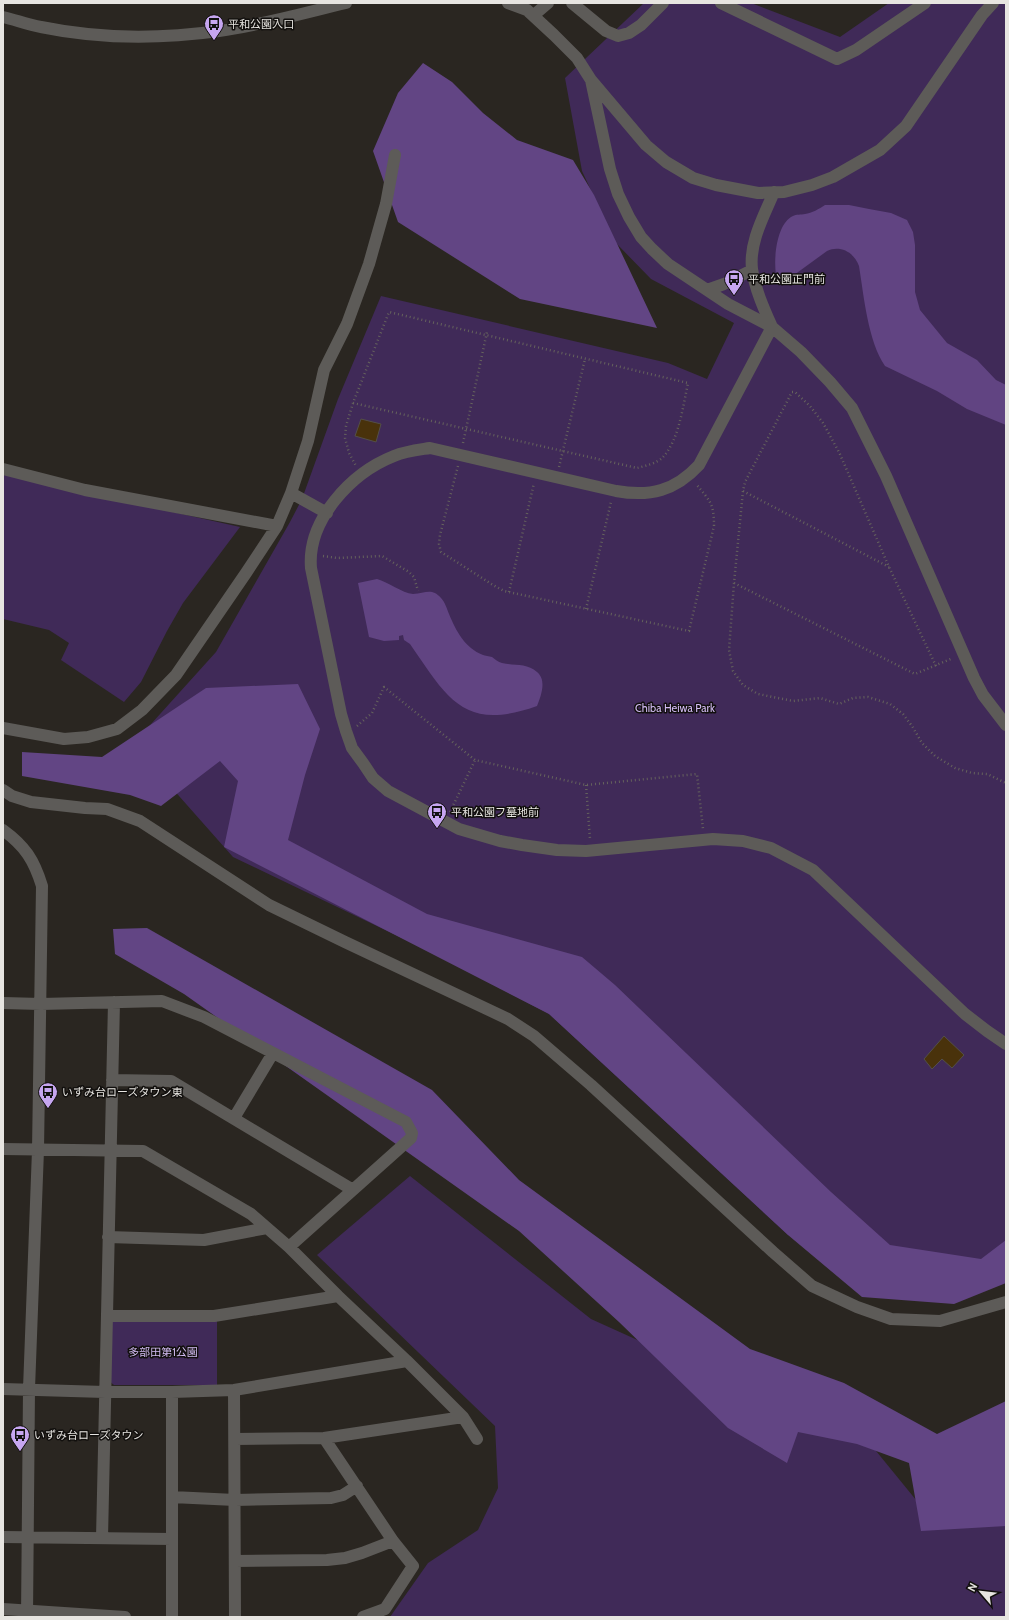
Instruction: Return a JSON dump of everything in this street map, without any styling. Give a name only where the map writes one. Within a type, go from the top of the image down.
[{"type":"street","points":[[3,17],[40,27],[74,32],[128,37],[172,36],[220,31],[270,22],[346,3]]},
{"type":"street","points":[[508,3],[527,10],[534,15],[577,58],[591,80],[646,145],[666,162],[693,178],[716,186],[758,193],[784,192],[833,177],[880,150],[906,126],[982,15],[993,3]]},
{"type":"street","points":[[534,15],[548,3]]},
{"type":"street","points":[[572,3],[606,31],[618,36],[630,33],[641,25],[663,3]]},
{"type":"street","points":[[721,3],[837,59],[856,50],[925,3]]},
{"type":"street","points":[[591,80],[610,169],[618,194],[641,237],[652,250],[668,264],[728,304],[772,327],[801,352],[830,382],[852,408],[886,476],[963,653],[983,695],[996,714],[1006,725]]},
{"type":"street","points":[[3,728],[64,739],[88,737],[117,729],[142,710],[176,675],[276,526],[291,492],[308,441],[324,370],[347,324],[369,264],[386,204],[395,155]]},
{"type":"street","points":[[772,327],[761,301],[752,270],[752,262],[757,232],[774,192]]},
{"type":"street","points":[[707,290],[724,284],[752,270]]},
{"type":"street","points":[[772,327],[699,465],[689,476],[673,486],[647,493],[633,494],[430,448],[412,450],[394,456],[360,475],[346,488],[327,513],[312,544],[310,555],[311,568],[341,714],[346,731],[352,748],[373,778],[388,791],[459,829],[500,841],[557,850],[591,850],[713,839],[743,841],[772,848],[813,870],[965,1014],[1006,1044]]},
{"type":"street","points":[[3,469],[86,490],[276,526]]},
{"type":"street","points":[[291,492],[327,513]]},
{"type":"street","points":[[3,790],[12,796],[31,802],[107,809],[140,821],[269,904],[345,942],[508,1019],[534,1036],[591,1085],[812,1286],[857,1307],[891,1319],[940,1321],[1006,1302]]},
{"type":"street","points":[[427,812],[431,820],[448,830],[459,829]]},
{"type":"street","points":[[3,830],[26,850],[36,867],[42,886],[38,1150],[29,1389],[27,1614]]},
{"type":"street","points":[[3,1003],[41,1004],[162,1001],[204,1017],[406,1122],[412,1133],[411,1138],[289,1247]]},
{"type":"street","points":[[102,1538],[114,1002]]},
{"type":"street","points":[[234,1118],[273,1053]]},
{"type":"street","points":[[112,1080],[171,1081],[353,1190]]},
{"type":"street","points":[[3,1149],[142,1151],[251,1214],[289,1247],[407,1361],[463,1417],[477,1439]]},
{"type":"street","points":[[108,1237],[204,1240],[267,1228]]},
{"type":"street","points":[[107,1316],[214,1316],[338,1296]]},
{"type":"street","points":[[3,1389],[105,1392],[234,1390],[407,1361]]},
{"type":"street","points":[[234,1390],[235,1617]]},
{"type":"street","points":[[172,1392],[172,1617]]},
{"type":"street","points":[[235,1439],[324,1438],[463,1417]]},
{"type":"street","points":[[324,1438],[393,1541],[414,1566],[385,1609],[363,1617]]},
{"type":"street","points":[[172,1497],[235,1500],[331,1498],[343,1495],[356,1486]]},
{"type":"street","points":[[3,1538],[172,1539]]},
{"type":"street","points":[[235,1562],[327,1560],[345,1558],[393,1541]]},
{"type":"street","points":[[3,1609],[27,1614],[125,1617]]},
{"type":"path","points":[[353,403],[637,468],[663,458],[671,445],[678,429],[688,383],[389,312],[353,403],[346,426],[345,438],[349,453],[360,475]]},
{"type":"path","points":[[487,332],[460,455],[440,535],[439,544],[441,552],[493,585],[509,592],[689,631],[714,526],[714,511],[709,500],[689,476]]},
{"type":"path","points":[[556,477],[585,359]]},
{"type":"path","points":[[936,666],[889,567],[839,452],[823,423],[810,406],[795,392],[792,392],[745,482],[743,490],[734,583],[730,650],[733,671],[743,685],[758,694],[793,701],[820,698],[839,704],[853,698],[868,697],[890,704],[908,720],[922,743],[935,756],[955,768],[972,773],[987,774],[1006,783]]},
{"type":"path","points":[[509,592],[536,472]]},
{"type":"path","points":[[586,609],[614,490]]},
{"type":"path","points":[[743,490],[889,567]]},
{"type":"path","points":[[310,555],[318,554],[336,558],[382,556],[409,572],[414,577],[418,591]]},
{"type":"path","points":[[734,583],[915,674],[963,653]]},
{"type":"path","points":[[346,731],[360,725],[372,713],[384,687],[475,760],[586,785],[697,774],[705,840]]},
{"type":"path","points":[[446,822],[475,760]]},
{"type":"path","points":[[586,785],[591,850]]},
{"type":"green space","name":"Chiba Heiwa Park","points":[[644,3],[751,3],[840,37],[889,3],[1006,3],[1006,1262],[951,1286],[788,1235],[549,1014],[433,953],[233,857],[133,744],[216,652],[290,522],[302,499],[338,399],[381,296],[668,363],[707,379],[734,323],[651,279],[615,242],[582,171],[565,78]]},
{"type":"green space","points":[[3,474],[240,527],[183,603],[141,682],[124,702],[61,660],[69,643],[49,630],[3,619]]},
{"type":"green space","points":[[410,1176],[591,1319],[872,1446],[934,1522],[1006,1516],[1006,1617],[390,1617],[428,1563],[478,1530],[498,1488],[495,1426],[317,1255]]},
{"type":"green space","name":"多部田第1公園","points":[[217,1319],[217,1385],[114,1385],[109,1381],[111,1323],[115,1320]]},
{"type":"shaded area","points":[[423,63],[452,82],[483,113],[517,140],[573,160],[594,195],[657,328],[520,299],[398,222],[373,151],[398,93]]},
{"type":"shaded area","points":[[825,205],[849,205],[891,213],[907,220],[913,232],[915,245],[915,292],[920,310],[947,343],[977,360],[996,380],[1006,385],[1006,425],[967,409],[937,391],[885,366],[874,344],[865,305],[859,266],[854,257],[846,251],[842,249],[832,249],[827,251],[794,275],[787,284],[783,285],[778,283],[775,257],[776,246],[782,228],[793,216],[810,213]]},
{"type":"shaded area","points":[[377,579],[400,590],[413,594],[428,592],[434,593],[444,601],[458,633],[471,648],[483,655],[492,657],[501,663],[529,667],[537,672],[542,679],[542,688],[537,706],[512,713],[492,715],[475,712],[460,705],[448,695],[436,681],[410,644],[404,640],[403,635],[399,636],[399,640],[384,641],[369,637],[358,583]]},
{"type":"shaded area","points":[[298,684],[320,729],[305,775],[288,840],[427,914],[582,957],[615,985],[831,1192],[890,1245],[981,1259],[1006,1240],[1006,1283],[954,1304],[862,1297],[788,1235],[549,1014],[224,847],[238,781],[220,761],[161,806],[130,795],[22,776],[22,752],[102,757],[206,688]]},
{"type":"shaded area","points":[[147,928],[432,1090],[519,1180],[750,1349],[844,1383],[937,1434],[1006,1401],[1006,1526],[921,1531],[909,1463],[857,1444],[798,1432],[787,1463],[728,1428],[619,1322],[519,1231],[184,994],[115,954],[113,929]]},
{"type":"building","points":[[361,419],[381,424],[376,442],[355,436]]},
{"type":"building","points":[[944,1036],[964,1055],[952,1068],[942,1059],[932,1069],[924,1059]]},
{"type":"place","name":"平和公園入口","points":[[214,41]]},
{"type":"place","name":"平和公園正門前","points":[[734,296]]},
{"type":"place","name":"平和公園フ墓地前","points":[[437,829]]},
{"type":"place","name":"いずみ台ローズタウン東","points":[[48,1109]]},
{"type":"place","name":"いずみ台ローズタウン","points":[[20,1452]]}]
